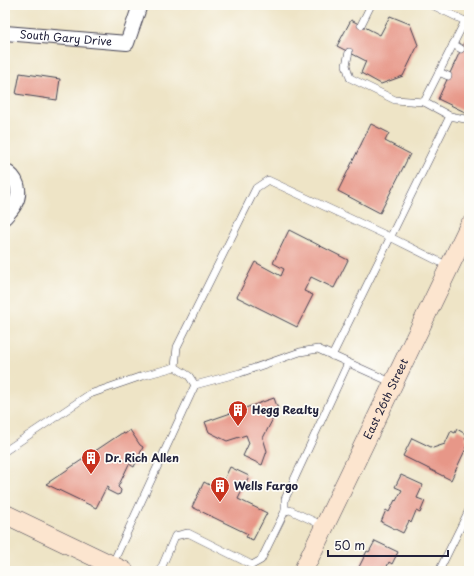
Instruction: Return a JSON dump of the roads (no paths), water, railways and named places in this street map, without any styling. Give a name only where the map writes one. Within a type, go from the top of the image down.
[{"type":"main road","name":"East 26th Street","points":[[303,571],[469,226]]},
{"type":"main road","points":[[5,514],[118,568]]},
{"type":"street","name":"South Gary Drive","points":[[5,33],[127,43],[140,5]]},
{"type":"street","points":[[5,171],[14,177],[18,186],[15,204],[5,217]]},
{"type":"lane","points":[[361,25],[371,5]]},
{"type":"lane","points":[[424,102],[453,44],[467,20],[432,5]]},
{"type":"lane","points":[[453,44],[461,48]]},
{"type":"lane","points":[[349,52],[346,65],[350,78],[395,100],[424,102],[450,116],[465,119],[469,118]]},
{"type":"lane","points":[[439,72],[448,76]]},
{"type":"lane","points":[[332,356],[450,116]]},
{"type":"lane","points":[[175,367],[178,347],[256,188],[268,180],[450,267]]},
{"type":"lane","points":[[195,384],[240,373],[300,352],[318,349],[394,383]]},
{"type":"lane","points":[[160,571],[175,536],[188,533],[252,565],[261,560],[285,511],[284,499],[348,363]]},
{"type":"lane","points":[[5,451],[90,394],[142,376],[175,367],[189,376],[195,384]]},
{"type":"lane","points":[[118,568],[195,384]]},
{"type":"lane","points":[[285,511],[290,510],[324,526]]},
{"type":"lane","points":[[439,571],[469,510]]},
{"type":"place","name":"Hegg Realty","points":[[238,427]]},
{"type":"place","name":"Dr. Rich Allen","points":[[91,475]]},
{"type":"place","name":"Wells Fargo","points":[[220,503]]}]
